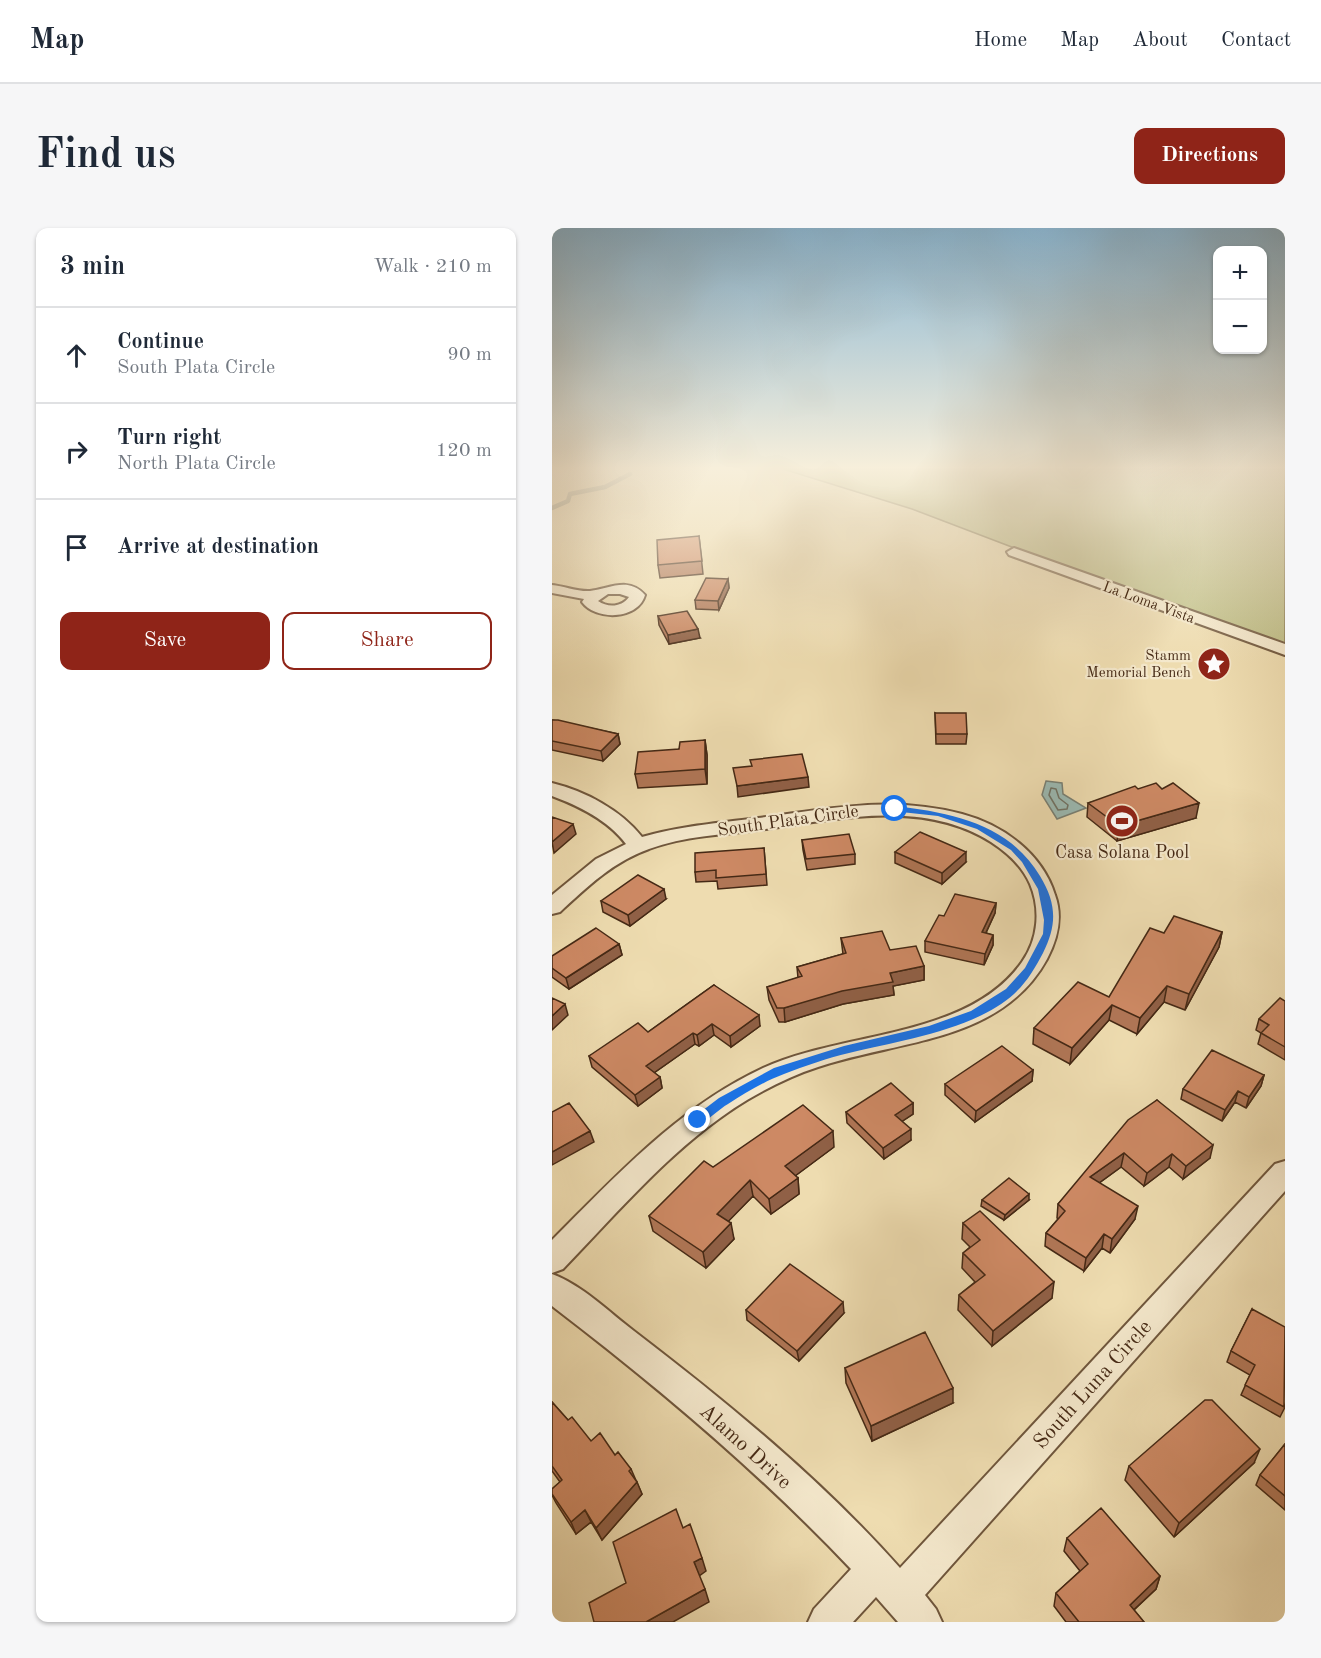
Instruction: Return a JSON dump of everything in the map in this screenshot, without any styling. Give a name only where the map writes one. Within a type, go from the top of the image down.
[{"type":"street","name":"La Loma Vista","points":[[1014,552],[1285,651]]},
{"type":"street","points":[[552,589],[594,596]]},
{"type":"street","points":[[552,789],[600,811],[626,830],[638,846]]},
{"type":"street","name":"South Plata Circle","points":[[552,907],[591,872],[638,846],[689,833],[851,811],[895,809],[939,814],[980,828],[1006,843],[1026,860],[1043,889],[1049,920],[1048,934],[1033,963],[1020,982],[994,1003],[931,1030],[809,1060],[750,1084],[723,1101],[671,1141],[552,1260]]},
{"type":"street","name":"South Luna Circle","points":[[827,1622],[888,1582],[1285,1172]]},
{"type":"street","name":"Alamo Drive","points":[[552,1288],[618,1337],[720,1421],[777,1472],[888,1582],[923,1622]]},
{"type":"green space","points":[[978,534],[1285,534],[1285,651]]},
{"type":"water","points":[[1046,781],[1062,783],[1063,794],[1086,808],[1057,819],[1042,795]]},
{"type":"building","points":[[699,536],[702,561],[658,565],[657,540]]},
{"type":"building","points":[[706,578],[728,579],[718,601],[695,600]]},
{"type":"building","points":[[687,611],[698,629],[668,635],[658,616]]},
{"type":"building","points":[[935,713],[966,713],[967,734],[936,734]]},
{"type":"building","points":[[552,720],[618,734],[601,751],[552,741]]},
{"type":"building","points":[[705,740],[705,769],[635,774],[638,752],[679,749],[680,742]]},
{"type":"building","points":[[802,754],[808,777],[737,786],[733,768],[752,766],[750,760]]},
{"type":"building","points":[[1156,783],[1162,789],[1173,783],[1199,803],[1119,826],[1088,803],[1135,786],[1138,789]]},
{"type":"building","points":[[552,817],[573,824],[552,842]]},
{"type":"building","points":[[920,832],[966,852],[942,873],[895,852]]},
{"type":"building","points":[[849,834],[855,854],[806,859],[802,840]]},
{"type":"building","points":[[764,848],[766,874],[716,878],[716,870],[695,872],[695,853]]},
{"type":"building","points":[[638,875],[664,889],[628,915],[601,901]]},
{"type":"building","points":[[955,894],[996,903],[982,932],[993,935],[985,954],[925,941],[939,915],[944,916]]},
{"type":"building","points":[[1174,916],[1222,932],[1189,994],[1167,986],[1140,1018],[1112,1005],[1072,1048],[1034,1028],[1078,982],[1109,997],[1150,928],[1164,933]]},
{"type":"building","points":[[596,928],[619,944],[566,978],[552,968],[552,956]]},
{"type":"building","points":[[882,931],[890,950],[916,946],[924,966],[890,973],[893,982],[842,991],[777,1008],[767,987],[802,976],[797,967],[846,953],[841,938]]},
{"type":"building","points":[[714,985],[759,1015],[730,1036],[712,1024],[697,1035],[693,1033],[646,1066],[660,1077],[635,1095],[589,1056],[638,1023],[648,1032]]},
{"type":"building","points":[[552,998],[565,1004],[552,1016]]},
{"type":"building","points":[[1280,998],[1285,1001],[1285,1047],[1261,1033],[1269,1025],[1259,1019]]},
{"type":"building","points":[[1002,1046],[1033,1070],[976,1111],[945,1084]]},
{"type":"building","points":[[1212,1050],[1264,1075],[1249,1097],[1238,1091],[1225,1110],[1183,1089]]},
{"type":"building","points":[[891,1083],[913,1103],[895,1115],[911,1129],[883,1148],[846,1112]]},
{"type":"building","points":[[1157,1100],[1213,1145],[1186,1166],[1172,1154],[1147,1173],[1124,1153],[1090,1177],[1138,1206],[1112,1239],[1104,1234],[1086,1258],[1046,1233],[1065,1211],[1058,1204],[1128,1120]]},
{"type":"building","points":[[569,1103],[590,1131],[552,1152],[552,1112]]},
{"type":"building","points":[[803,1105],[833,1131],[785,1166],[798,1178],[769,1199],[750,1180],[717,1214],[731,1223],[703,1252],[649,1216],[704,1161],[713,1167]]},
{"type":"building","points":[[1009,1178],[1029,1194],[1005,1215],[982,1200]]},
{"type":"building","points":[[980,1211],[1054,1282],[993,1331],[959,1295],[985,1275],[963,1253],[980,1240],[963,1223]]},
{"type":"building","points":[[790,1264],[843,1302],[797,1351],[746,1310]]},
{"type":"building","points":[[1252,1309],[1285,1327],[1284,1407],[1245,1385],[1255,1365],[1231,1351]]},
{"type":"building","points":[[925,1332],[953,1388],[871,1426],[845,1368]]},
{"type":"building","points":[[1205,1400],[1212,1400],[1260,1449],[1179,1523],[1129,1466]]},
{"type":"building","points":[[552,1402],[568,1420],[572,1417],[591,1441],[600,1433],[615,1455],[618,1452],[631,1469],[629,1471],[637,1482],[596,1528],[585,1510],[571,1522],[552,1494],[552,1489],[562,1480],[552,1466]]},
{"type":"building","points":[[1285,1444],[1285,1496],[1260,1475]]},
{"type":"building","points":[[1101,1508],[1160,1576],[1130,1605],[1144,1622],[1079,1622],[1056,1593],[1088,1564],[1067,1538]]},
{"type":"building","points":[[676,1509],[683,1528],[690,1524],[702,1558],[694,1562],[705,1589],[646,1622],[594,1622],[589,1603],[626,1583],[613,1542]]},
{"type":"place","name":"Stamm Memorial Bench","points":[[1214,664]]},
{"type":"place","name":"Casa Solana Pool","points":[[1122,821]]},
{"type":"route","points":[[698,1120],[750,1084],[778,1071],[844,1050],[931,1030],[974,1013],[1010,992],[1029,970],[1048,934],[1049,920],[1043,889],[1036,873],[1026,860],[999,838],[960,820],[917,810],[895,809]]}]
